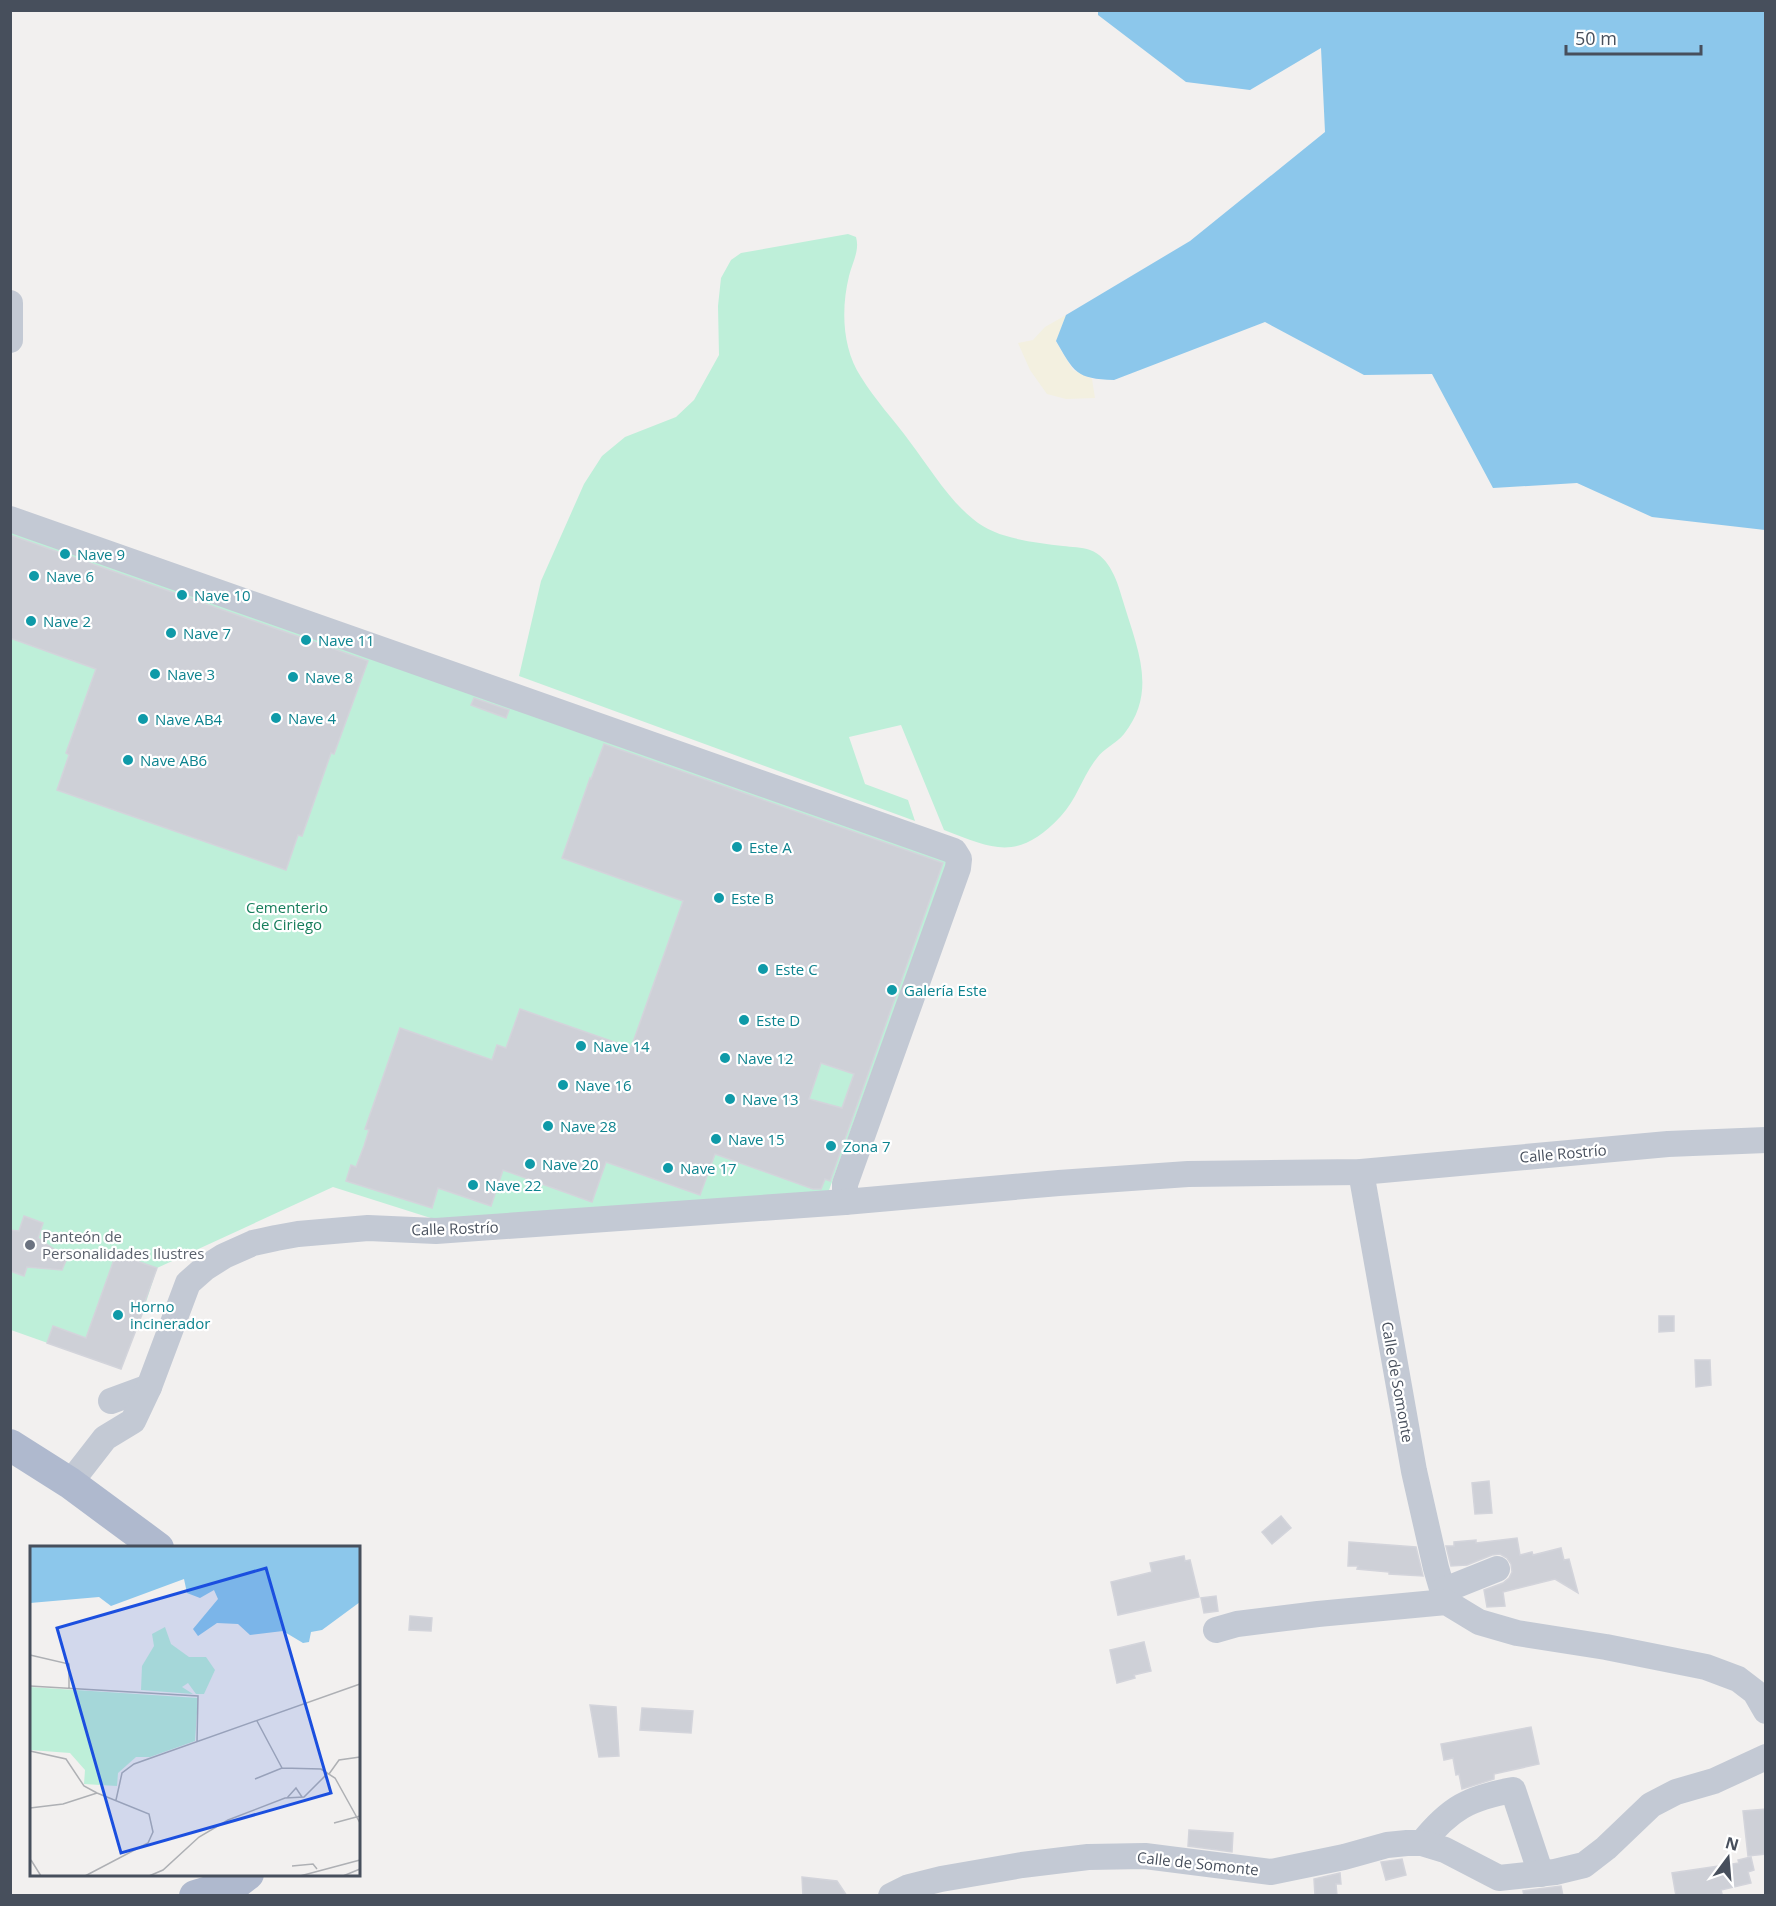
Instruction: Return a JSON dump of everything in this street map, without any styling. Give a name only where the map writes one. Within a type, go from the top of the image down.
[{"type":"main road","points":[[10,1444],[155,1546]]},
{"type":"main road","points":[[195,1896],[235,1884],[247,1876]]},
{"type":"street","points":[[10,303],[10,340]]},
{"type":"street","points":[[10,519],[954,851],[959,859],[958,868],[845,1184],[845,1202]]},
{"type":"street","name":"Calle Rostrío","points":[[70,1484],[105,1438],[133,1421],[149,1387],[188,1283],[205,1268],[224,1256],[253,1243],[298,1234],[368,1228],[436,1231],[845,1202],[1188,1174],[1360,1172],[1668,1144],[1766,1140]]},
{"type":"street","name":"Calle de Somonte","points":[[1360,1172],[1406,1428],[1444,1596]]},
{"type":"street","points":[[111,1401],[149,1387]]},
{"type":"street","points":[[1216,1630],[1237,1624],[1444,1596],[1497,1569]]},
{"type":"street","points":[[1444,1596],[1479,1622],[1517,1633],[1606,1647],[1706,1667],[1738,1679],[1755,1692],[1766,1711]]},
{"type":"street","name":"Calle de Somonte","points":[[891,1896],[909,1887],[971,1874],[1088,1857],[1145,1856],[1271,1872],[1344,1857],[1387,1845],[1422,1843],[1445,1850],[1499,1878],[1541,1874],[1584,1865],[1606,1848],[1651,1805],[1676,1792],[1714,1780],[1766,1757]]},
{"type":"street","points":[[1422,1843],[1451,1812],[1482,1796],[1513,1790],[1541,1874]]},
{"type":"green space","points":[[848,234],[856,237],[857,247],[846,289],[845,328],[850,354],[872,394],[948,493],[982,526],[1015,538],[1087,549],[1103,558],[1116,579],[1134,636],[1142,685],[1140,702],[1134,718],[1124,734],[1097,758],[1061,816],[1032,840],[1019,845],[992,846],[944,830],[901,725],[849,737],[865,784],[908,800],[915,821],[519,676],[541,581],[584,484],[602,456],[625,437],[676,417],[694,400],[719,355],[718,306],[721,278],[731,260],[741,253]]},
{"type":"green space","name":"Cementerio de Ciriego","points":[[11,524],[948,861],[828,1193],[437,1220],[333,1187],[157,1268],[138,1327],[136,1327],[121,1369],[11,1330]]},
{"type":"sand","points":[[1066,315],[1056,342],[1073,370],[1092,379],[1095,398],[1066,399],[1047,394],[1030,370],[1018,343],[1033,340],[1045,327]]},
{"type":"water","points":[[1098,11],[1765,11],[1765,530],[1652,517],[1577,483],[1493,488],[1432,374],[1364,375],[1265,322],[1114,380],[1091,378],[1078,372],[1067,360],[1056,341],[1066,315],[1190,241],[1325,132],[1321,48],[1250,90],[1186,82],[1098,15]]},
{"type":"building","points":[[10,535],[368,661],[334,754],[331,753],[302,836],[298,835],[286,870],[57,790],[69,755],[66,753],[96,669],[10,638]]},
{"type":"building","points":[[474,698],[509,710],[506,718],[471,705]]},
{"type":"building","points":[[604,744],[943,863],[830,1181],[825,1179],[821,1189],[813,1189],[715,1154],[700,1195],[606,1162],[592,1202],[503,1170],[491,1206],[438,1188],[432,1208],[346,1181],[351,1165],[356,1167],[364,1146],[369,1130],[365,1129],[400,1028],[492,1060],[497,1045],[506,1048],[520,1009],[631,1048],[683,901],[562,858]],"holes":[[[821,1063],[854,1074],[842,1108],[809,1099]]]},
{"type":"building","name":"Panteón de Personalidades Ilustres","points":[[24,1216],[43,1223],[38,1238],[67,1258],[62,1270],[27,1267],[24,1276],[10,1271],[10,1230],[19,1231]]},
{"type":"building","name":"Horno incinerador","points":[[116,1254],[157,1268],[121,1369],[47,1343],[53,1326],[86,1338]]},
{"type":"building","points":[[1659,1316],[1674,1316],[1674,1331],[1659,1332]]},
{"type":"building","points":[[1695,1360],[1710,1360],[1711,1385],[1696,1387]]},
{"type":"building","points":[[1489,1481],[1492,1513],[1475,1514],[1472,1483]]},
{"type":"building","points":[[1281,1516],[1291,1528],[1272,1544],[1262,1532]]},
{"type":"building","points":[[1517,1538],[1520,1555],[1532,1552],[1533,1555],[1561,1548],[1564,1560],[1569,1559],[1578,1593],[1555,1579],[1503,1592],[1505,1606],[1487,1607],[1484,1590],[1503,1583],[1512,1572],[1507,1558],[1500,1554],[1492,1555],[1467,1565],[1451,1566],[1446,1546],[1454,1546],[1454,1542],[1476,1540],[1476,1543]]},
{"type":"building","points":[[1349,1542],[1416,1547],[1423,1576],[1389,1574],[1389,1572],[1348,1566]]},
{"type":"building","points":[[1184,1556],[1185,1561],[1190,1560],[1199,1597],[1118,1615],[1111,1582],[1152,1572],[1150,1563]]},
{"type":"building","points":[[1216,1596],[1218,1611],[1204,1613],[1201,1598]]},
{"type":"building","points":[[410,1616],[432,1618],[431,1631],[409,1630]]},
{"type":"building","points":[[1144,1642],[1151,1671],[1134,1675],[1135,1678],[1117,1683],[1110,1650]]},
{"type":"building","points":[[590,1705],[616,1707],[619,1756],[599,1757]]},
{"type":"building","points":[[642,1708],[693,1711],[691,1733],[640,1730]]},
{"type":"building","points":[[1531,1727],[1539,1764],[1494,1774],[1494,1779],[1462,1789],[1459,1774],[1456,1775],[1453,1758],[1444,1760],[1441,1744]]},
{"type":"building","points":[[1766,1809],[1766,1854],[1748,1856],[1743,1811]]},
{"type":"building","points":[[1189,1830],[1233,1833],[1232,1852],[1188,1846]]},
{"type":"building","points":[[1751,1857],[1754,1870],[1748,1872],[1751,1883],[1721,1890],[1722,1894],[1676,1896],[1672,1873],[1739,1863],[1738,1860]]},
{"type":"building","points":[[1402,1859],[1406,1875],[1386,1880],[1381,1862]]},
{"type":"building","points":[[1340,1873],[1341,1884],[1336,1884],[1337,1896],[1315,1896],[1314,1879]]},
{"type":"building","points":[[802,1877],[837,1881],[847,1896],[803,1896]]},
{"type":"building","points":[[1561,1886],[1563,1896],[1524,1896],[1523,1891]]},
{"type":"place","name":"Nave 9","points":[[65,554]]},
{"type":"place","name":"Nave 6","points":[[34,576]]},
{"type":"place","name":"Nave 10","points":[[182,595]]},
{"type":"place","name":"Nave 2","points":[[31,621]]},
{"type":"place","name":"Nave 7","points":[[171,633]]},
{"type":"place","name":"Nave 11","points":[[306,640]]},
{"type":"place","name":"Nave 3","points":[[155,674]]},
{"type":"place","name":"Nave 8","points":[[293,677]]},
{"type":"place","name":"Nave 4","points":[[276,718]]},
{"type":"place","name":"Nave AB4","points":[[143,719]]},
{"type":"place","name":"Nave AB6","points":[[128,760]]},
{"type":"place","name":"Este A","points":[[737,847]]},
{"type":"place","name":"Este B","points":[[719,898]]},
{"type":"place","name":"Este C","points":[[763,969]]},
{"type":"place","name":"Galería Este","points":[[892,990]]},
{"type":"place","name":"Este D","points":[[744,1020]]},
{"type":"place","name":"Nave 14","points":[[581,1046]]},
{"type":"place","name":"Nave 12","points":[[725,1058]]},
{"type":"place","name":"Nave 16","points":[[563,1085]]},
{"type":"place","name":"Nave 13","points":[[730,1099]]},
{"type":"place","name":"Nave 28","points":[[548,1126]]},
{"type":"place","name":"Nave 15","points":[[716,1139]]},
{"type":"place","name":"Zona 7","points":[[831,1146]]},
{"type":"place","name":"Nave 20","points":[[530,1164]]},
{"type":"place","name":"Nave 17","points":[[668,1168]]},
{"type":"place","name":"Nave 22","points":[[473,1185]]},
{"type":"place","name":"Panteón de Personalidades Ilustres","points":[[30,1245]]},
{"type":"place","name":"Horno incinerador","points":[[118,1315]]}]
